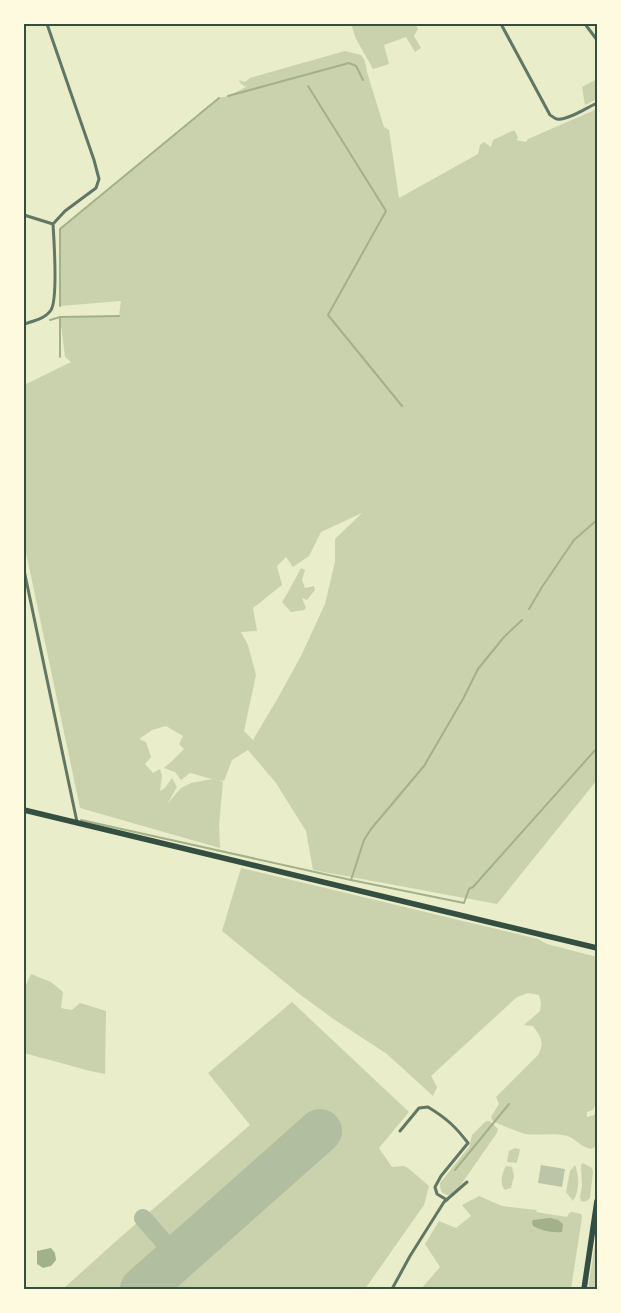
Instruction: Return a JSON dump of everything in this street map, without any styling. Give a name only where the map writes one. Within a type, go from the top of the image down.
[{"type":"highway","points":[[24,810],[597,948]]},
{"type":"highway","points":[[584,1289],[597,1201]]},
{"type":"street","points":[[24,324],[43,318],[51,310],[54,296],[53,224],[65,211],[96,188],[99,179],[47,24]]},
{"type":"street","points":[[501,24],[550,114],[556,119],[569,117],[597,103]]},
{"type":"street","points":[[585,24],[597,40]]},
{"type":"street","points":[[24,215],[53,224]]},
{"type":"street","points":[[24,570],[77,823]]},
{"type":"street","points":[[400,1131],[419,1108],[428,1107],[457,1128],[468,1142],[441,1176],[435,1187],[437,1194],[446,1200]]},
{"type":"street","points":[[392,1289],[410,1256],[446,1200],[467,1182]]},
{"type":"shaded area","points":[[351,24],[415,24],[418,29],[414,36],[421,48],[415,52],[406,37],[384,45],[389,64],[373,69],[356,39]]},
{"type":"shaded area","points":[[345,51],[361,55],[365,61],[384,127],[389,130],[399,198],[478,154],[480,145],[484,142],[491,147],[493,140],[515,131],[518,138],[516,140],[526,142],[528,139],[597,109],[597,780],[497,904],[313,870],[306,831],[276,783],[248,750],[232,760],[224,781],[219,780],[223,782],[219,825],[220,848],[80,808],[24,543],[24,385],[71,362],[65,357],[60,317],[119,316],[121,301],[60,306],[60,229],[219,98],[228,96],[246,87],[239,80],[245,82],[250,78]],"holes":[[[362,513],[335,539],[335,562],[325,604],[301,656],[253,740],[244,731],[256,675],[248,645],[241,632],[257,631],[253,608],[282,585],[277,566],[286,557],[293,567],[309,556],[321,532]],[[166,726],[183,736],[179,744],[184,749],[164,768],[175,772],[181,780],[190,773],[212,779],[191,783],[181,788],[167,804],[177,787],[172,778],[165,788],[160,791],[162,776],[160,769],[153,773],[145,764],[151,757],[146,742],[139,739],[152,730]]]},
{"type":"shaded area","points":[[597,79],[597,99],[585,105],[582,87]]},
{"type":"shaded area","points":[[301,568],[305,570],[302,580],[305,588],[314,586],[315,590],[307,600],[302,598],[306,608],[304,610],[291,612],[282,602]]},
{"type":"shaded area","points":[[241,868],[538,939],[547,944],[597,957],[597,1100],[593,1110],[587,1112],[587,1117],[594,1115],[597,1110],[595,1147],[588,1148],[565,1136],[524,1134],[493,1121],[491,1117],[499,1104],[496,1097],[538,1055],[540,1050],[542,1043],[538,1033],[533,1026],[524,1025],[540,1011],[539,995],[528,993],[517,997],[431,1076],[437,1087],[433,1096],[387,1054],[298,993],[222,931]]},
{"type":"shaded area","points":[[31,974],[51,982],[63,992],[61,1008],[72,1010],[80,1003],[106,1011],[105,1074],[24,1053],[24,989]]},
{"type":"shaded area","points":[[292,1002],[409,1112],[379,1148],[392,1167],[404,1166],[408,1168],[429,1186],[424,1205],[365,1289],[63,1289],[250,1125],[208,1073]]},
{"type":"shaded area","points":[[488,1121],[498,1129],[497,1133],[460,1186],[450,1195],[443,1193],[440,1183],[469,1147],[472,1135]]},
{"type":"shaded area","points":[[515,1148],[520,1150],[517,1162],[508,1162],[509,1151]]},
{"type":"shaded area","points":[[583,1163],[592,1168],[593,1172],[590,1198],[587,1201],[581,1201],[580,1197],[582,1185],[581,1165]]},
{"type":"shaded area","points":[[575,1165],[578,1183],[577,1193],[573,1201],[566,1192],[570,1171]]},
{"type":"shaded area","points":[[506,1166],[512,1167],[514,1176],[511,1188],[505,1190],[502,1185],[502,1178]]},
{"type":"shaded area","points":[[479,1196],[502,1206],[537,1210],[536,1212],[567,1217],[572,1212],[581,1214],[571,1289],[421,1289],[440,1267],[425,1244],[439,1221],[456,1228],[471,1216],[462,1205]]},
{"type":"shaded area","points":[[550,1218],[558,1220],[563,1224],[562,1232],[547,1231],[533,1226],[533,1220]]},
{"type":"shaded area","points":[[597,1231],[597,1289],[588,1289]]},
{"type":"shaded area","points":[[51,1248],[55,1253],[56,1260],[51,1266],[43,1268],[37,1264],[37,1251]]},
{"type":"building","points":[[541,1165],[565,1169],[562,1187],[538,1183]]},
{"type":"waterway","points":[[228,96],[349,63],[356,66],[363,80]]},
{"type":"waterway","points":[[308,86],[386,211],[328,315],[402,406]]},
{"type":"waterway","points":[[60,306],[60,229],[219,98]]},
{"type":"waterway","points":[[50,320],[60,317],[119,316]]},
{"type":"waterway","points":[[60,317],[60,357]]},
{"type":"waterway","points":[[529,609],[574,540],[597,520]]},
{"type":"waterway","points":[[351,880],[364,840],[371,829],[424,766],[478,669],[504,637],[522,620]]},
{"type":"waterway","points":[[81,820],[464,903],[469,889],[473,887],[597,748]]},
{"type":"waterway","points":[[455,1170],[509,1104]]},
{"type":"taxiway","points":[[143,1218],[178,1258]]},
{"type":"runway","points":[[142,1289],[320,1131]]}]
